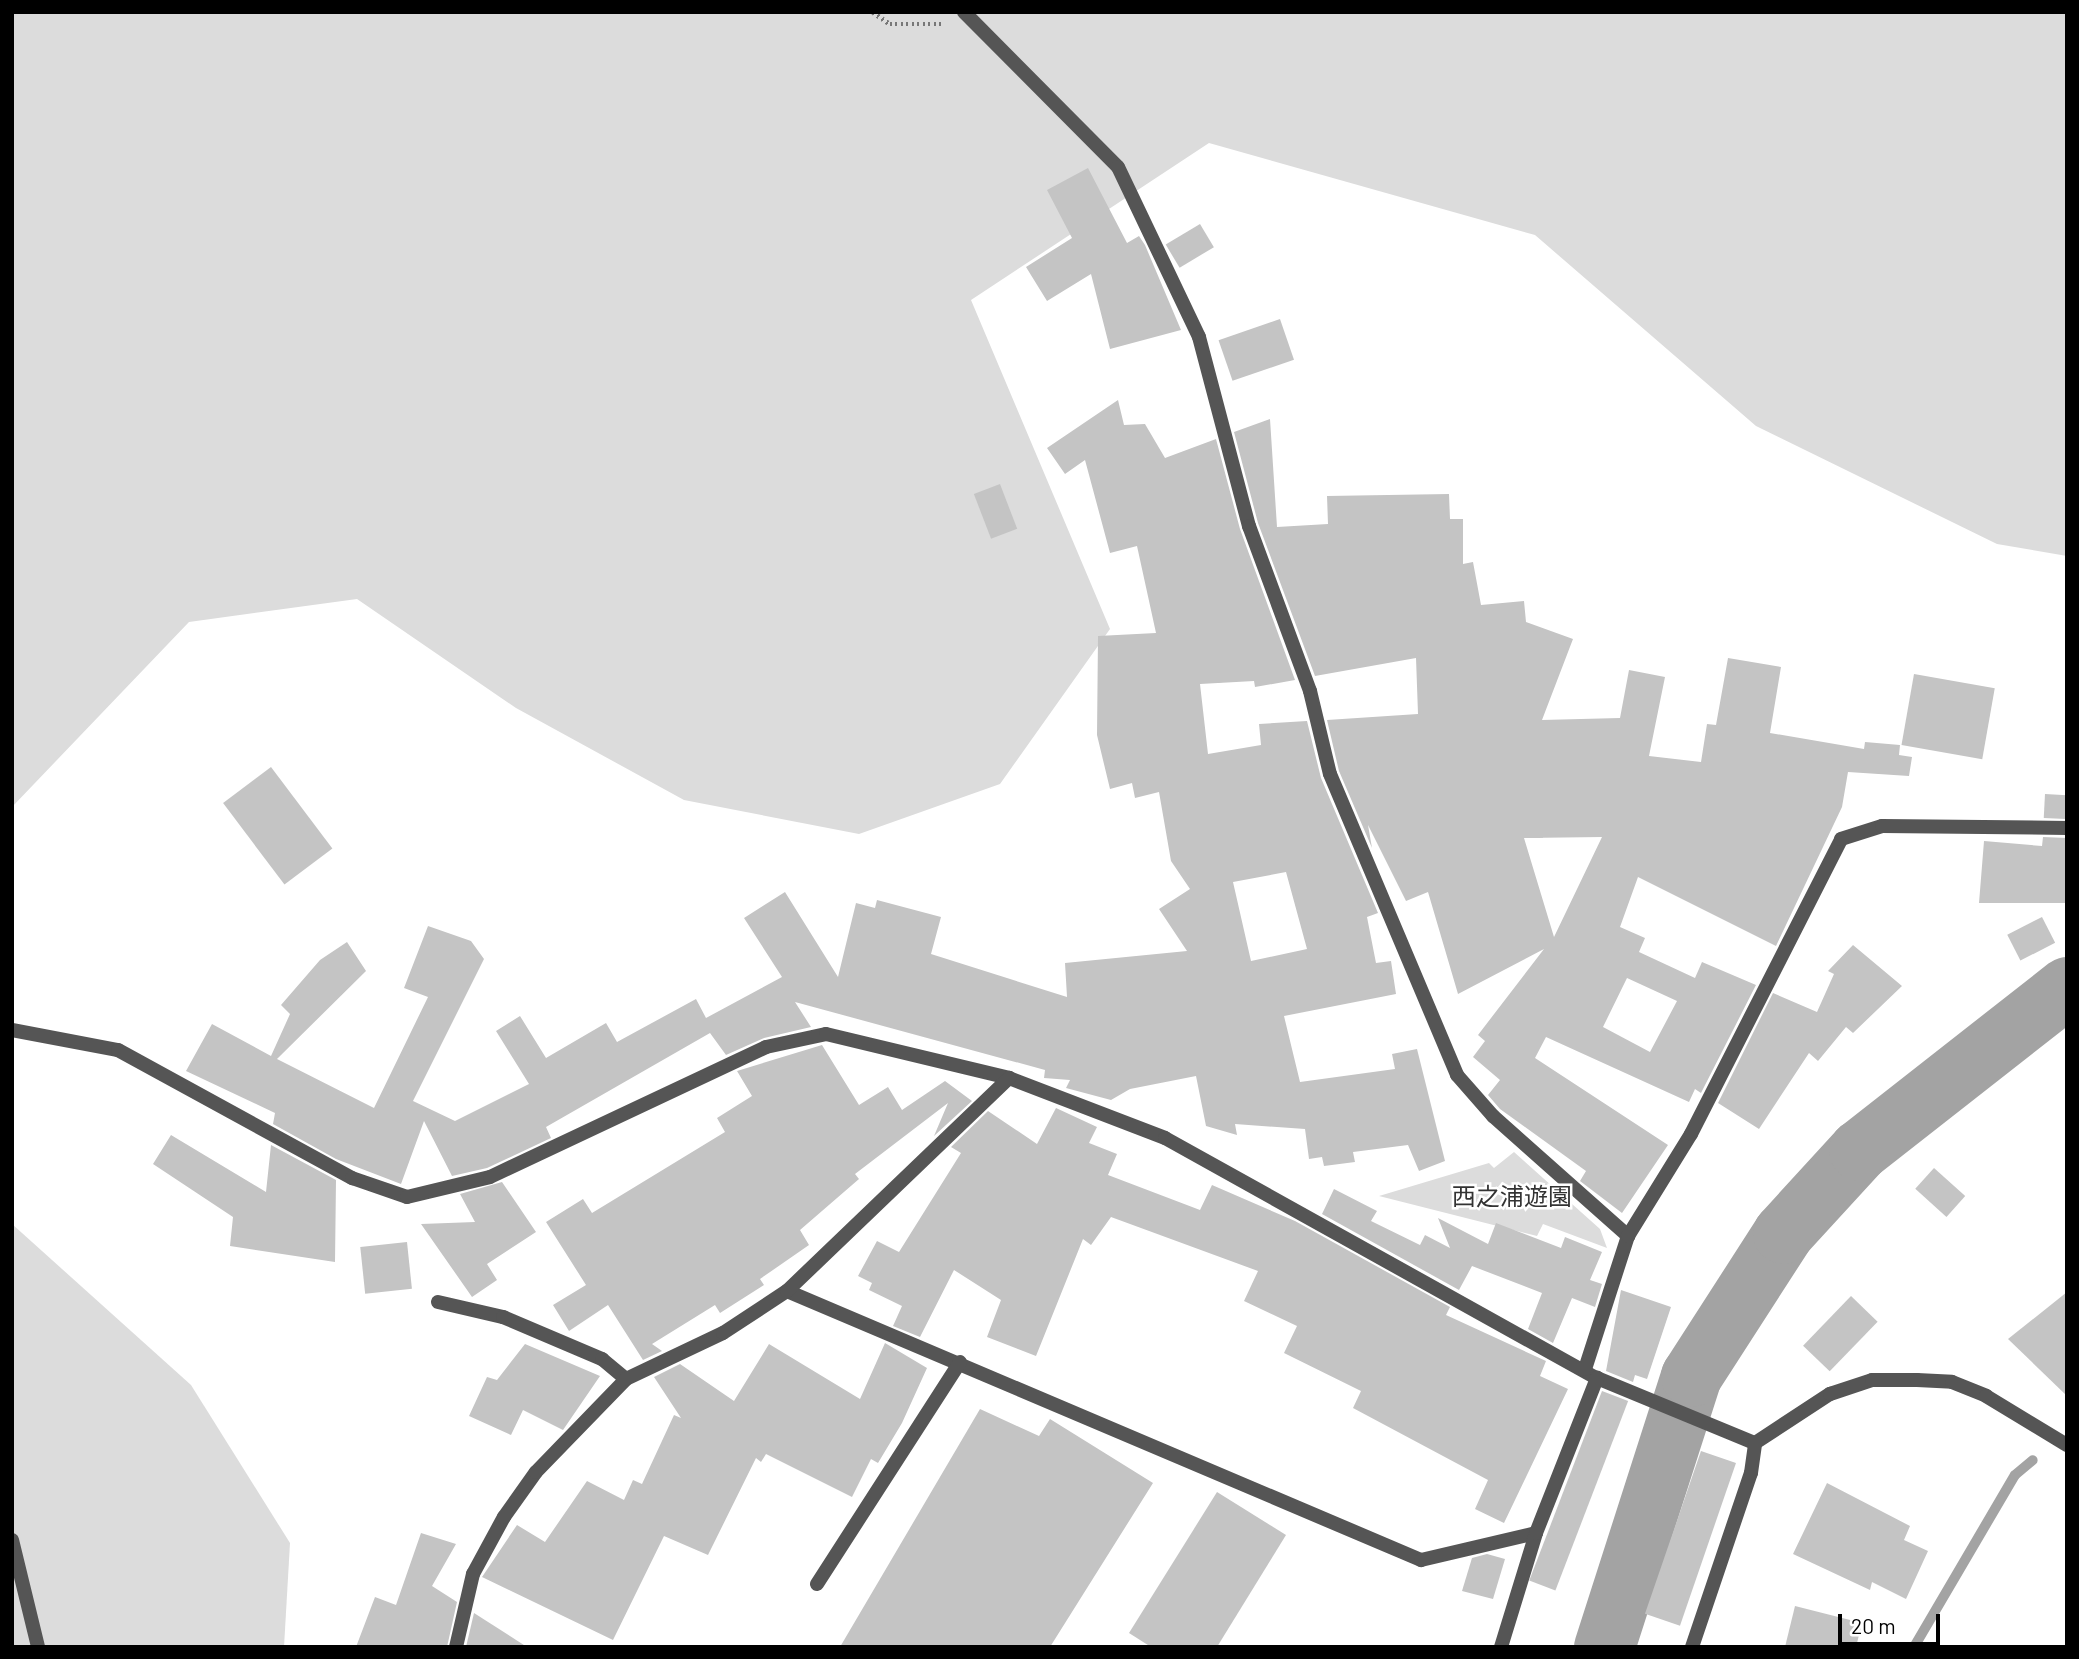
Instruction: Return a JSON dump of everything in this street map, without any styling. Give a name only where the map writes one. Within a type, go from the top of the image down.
[{"type":"street","points":[[959,15],[1118,167],[1199,337],[1249,526],[1310,691],[1330,774],[1457,1075],[1502,1125],[1628,1236]]},
{"type":"street","points":[[1501,1647],[1536,1533],[1591,1373],[1628,1236],[1691,1134],[1841,839],[1882,826],[2067,828]]},
{"type":"street","points":[[12,1030],[118,1050],[352,1178],[407,1198],[490,1177],[766,1047],[826,1034],[1009,1078],[1165,1138],[1591,1373],[1755,1443]]},
{"type":"street","points":[[456,1647],[473,1574],[504,1517],[536,1472],[626,1379],[723,1333],[787,1292],[1009,1078]]},
{"type":"street","points":[[787,1292],[960,1362],[1421,1560],[1536,1533]]},
{"type":"street","points":[[438,1302],[503,1317],[602,1359],[626,1379]]},
{"type":"street","points":[[817,1584],[960,1362]]},
{"type":"street","points":[[1692,1647],[1751,1473],[1755,1443],[1830,1394],[1872,1380],[1952,1382],[1986,1396],[2067,1445]]},
{"type":"street","points":[[12,1540],[37,1647]]},
{"type":"path","points":[[873,12],[890,24],[938,27],[959,15]]},
{"type":"green space","points":[[12,12],[2067,12],[2067,556],[1997,544],[1756,426],[1535,235],[1209,143],[971,300],[1110,629],[1000,784],[859,834],[684,800],[516,708],[357,599],[189,622],[12,807]]},
{"type":"green space","name":"西之浦遊園","points":[[1514,1152],[1600,1229],[1607,1248],[1543,1224],[1537,1236],[1379,1196],[1489,1163],[1494,1168]]},
{"type":"green space","points":[[12,1224],[191,1385],[290,1543],[284,1647],[12,1647]]},
{"type":"building","points":[[1088,168],[1127,243],[1139,236],[1145,245],[1181,330],[1110,349],[1091,274],[1047,301],[1026,267],[1072,238],[1047,190]]},
{"type":"building","points":[[1200,224],[1214,247],[1180,268],[1166,245]]},
{"type":"building","points":[[1280,319],[1294,360],[1233,381],[1219,340]]},
{"type":"building","points":[[1118,400],[1124,425],[1145,424],[1165,458],[1216,439],[1240,529],[1295,680],[1255,687],[1254,681],[1200,684],[1208,754],[1261,745],[1259,724],[1307,721],[1321,778],[1378,913],[1367,917],[1376,963],[1391,961],[1396,994],[1284,1016],[1300,1082],[1395,1069],[1392,1054],[1417,1049],[1445,1161],[1419,1171],[1408,1145],[1353,1152],[1355,1162],[1324,1166],[1322,1157],[1309,1159],[1305,1129],[1235,1124],[1237,1135],[1206,1126],[1196,1076],[1130,1089],[1111,1100],[1066,1088],[1070,1080],[1044,1078],[1045,1070],[795,1002],[811,1027],[764,1038],[726,1055],[710,1033],[546,1127],[551,1138],[487,1168],[452,1176],[424,1121],[401,1184],[336,1159],[273,1124],[275,1113],[186,1071],[212,1024],[271,1056],[290,1014],[281,1005],[320,960],[347,942],[366,971],[277,1059],[374,1108],[428,997],[404,988],[428,926],[471,941],[484,959],[413,1101],[455,1121],[529,1084],[496,1031],[520,1016],[546,1058],[606,1023],[617,1042],[696,999],[706,1018],[782,977],[744,918],[785,892],[838,977],[856,903],[875,908],[877,900],[941,917],[931,954],[1067,997],[1065,963],[1187,951],[1159,909],[1190,889],[1171,861],[1159,792],[1135,798],[1132,783],[1110,789],[1097,735],[1098,636],[1156,633],[1137,546],[1110,553],[1085,460],[1065,474],[1047,448]],"holes":[[[1286,872],[1307,949],[1251,961],[1233,882]]]},
{"type":"building","points":[[1270,419],[1277,527],[1328,524],[1327,496],[1449,494],[1450,519],[1463,519],[1463,564],[1473,562],[1481,605],[1524,601],[1526,622],[1573,639],[1542,720],[1620,718],[1629,670],[1665,677],[1649,756],[1701,762],[1707,724],[1716,725],[1728,658],[1781,667],[1770,733],[1864,749],[1865,742],[1900,745],[1899,755],[1912,757],[1909,776],[1848,772],[1842,807],[1776,946],[1638,877],[1620,927],[1645,938],[1639,952],[1695,978],[1702,962],[1756,985],[1701,1093],[1695,1089],[1689,1102],[1546,1037],[1535,1058],[1668,1145],[1622,1213],[1580,1181],[1586,1171],[1500,1109],[1488,1095],[1500,1080],[1473,1057],[1485,1041],[1478,1035],[1544,949],[1458,994],[1428,892],[1406,901],[1368,825],[1372,848],[1339,771],[1327,720],[1418,714],[1416,658],[1315,676],[1258,523],[1234,432]],"holes":[[[1602,837],[1554,937],[1524,838]],[[1627,978],[1677,1001],[1650,1052],[1603,1027]]]},
{"type":"building","points":[[1000,484],[1017,529],[991,539],[974,494]]},
{"type":"building","points":[[1914,674],[1995,688],[1982,759],[1901,745]]},
{"type":"building","points":[[271,767],[332,848],[284,885],[223,803]]},
{"type":"building","points":[[2045,794],[2067,795],[2066,819],[2044,818]]},
{"type":"building","points":[[2043,837],[2067,838],[2067,903],[1979,903],[1984,841],[2042,846]]},
{"type":"building","points":[[2042,917],[2055,943],[2020,961],[2007,935]]},
{"type":"building","points":[[1853,945],[1902,986],[1853,1033],[1846,1027],[1818,1061],[1809,1053],[1759,1129],[1718,1103],[1773,993],[1817,1012],[1834,974],[1828,971]]},
{"type":"building","points":[[822,1045],[859,1105],[888,1087],[902,1110],[945,1081],[972,1101],[934,1136],[948,1103],[855,1174],[859,1179],[800,1230],[809,1245],[760,1279],[764,1285],[720,1313],[715,1305],[652,1344],[662,1351],[643,1360],[608,1305],[569,1331],[553,1305],[586,1285],[546,1222],[583,1199],[592,1213],[725,1132],[717,1118],[752,1096],[737,1071]]},
{"type":"building","points":[[1056,1108],[1097,1127],[1089,1143],[1117,1154],[1108,1175],[1200,1210],[1212,1185],[1295,1221],[1450,1307],[1446,1315],[1546,1361],[1540,1376],[1568,1389],[1504,1523],[1475,1509],[1488,1480],[1353,1408],[1361,1391],[1284,1353],[1297,1326],[1244,1301],[1258,1271],[1111,1217],[1091,1245],[1083,1239],[1036,1356],[987,1337],[1001,1300],[954,1270],[920,1337],[893,1326],[902,1306],[869,1290],[872,1283],[858,1276],[877,1241],[899,1252],[961,1153],[951,1147],[988,1111],[1037,1144]]},
{"type":"building","points":[[171,1135],[266,1192],[271,1145],[336,1180],[335,1262],[230,1246],[233,1217],[153,1164]]},
{"type":"building","points":[[1934,1168],[1965,1196],[1946,1217],[1915,1189]]},
{"type":"building","points":[[502,1182],[536,1232],[487,1264],[497,1280],[472,1297],[421,1224],[475,1222],[460,1194]]},
{"type":"building","points":[[1334,1189],[1377,1211],[1371,1221],[1420,1245],[1425,1235],[1450,1248],[1438,1218],[1488,1244],[1496,1223],[1561,1248],[1565,1237],[1602,1252],[1590,1280],[1602,1284],[1595,1307],[1572,1298],[1553,1343],[1528,1329],[1542,1293],[1472,1266],[1459,1290],[1322,1214]]},
{"type":"building","points":[[407,1242],[412,1289],[365,1294],[360,1247]]},
{"type":"building","points":[[1621,1290],[1671,1307],[1647,1379],[1635,1375],[1633,1382],[1606,1371]]},
{"type":"building","points":[[2067,1292],[2067,1396],[2008,1339]]},
{"type":"building","points":[[1851,1296],[1878,1322],[1830,1371],[1803,1346]]},
{"type":"building","points":[[885,1343],[927,1368],[902,1423],[878,1463],[871,1459],[852,1497],[766,1454],[761,1462],[756,1458],[708,1555],[664,1536],[613,1640],[482,1577],[517,1525],[545,1542],[587,1481],[624,1500],[633,1480],[642,1484],[674,1415],[681,1418],[654,1377],[680,1364],[734,1401],[769,1344],[860,1399]]},
{"type":"building","points":[[525,1344],[600,1376],[563,1430],[523,1410],[511,1435],[469,1416],[487,1377],[497,1380]]},
{"type":"building","points":[[1602,1391],[1628,1401],[1555,1591],[1529,1581]]},
{"type":"building","points":[[980,1409],[1039,1436],[1050,1419],[1153,1483],[1050,1647],[840,1647]]},
{"type":"building","points":[[1701,1451],[1736,1463],[1680,1626],[1645,1614]]},
{"type":"building","points":[[1827,1483],[1910,1526],[1904,1540],[1928,1551],[1906,1599],[1872,1582],[1870,1590],[1793,1554]]},
{"type":"building","points":[[1217,1492],[1286,1535],[1217,1647],[1151,1647],[1129,1633]]},
{"type":"building","points":[[421,1533],[456,1544],[432,1586],[457,1602],[447,1647],[356,1647],[375,1597],[396,1605]]},
{"type":"building","points":[[1487,1554],[1505,1559],[1493,1599],[1462,1591],[1472,1558]]},
{"type":"building","points":[[1795,1606],[1862,1623],[1856,1647],[1785,1647]]},
{"type":"building","points":[[474,1613],[527,1647],[466,1647]]},
{"type":"waterway","points":[[1604,1647],[1691,1376],[1783,1233],[1859,1150],[2067,987]]},
{"type":"waterway","points":[[1914,1647],[2015,1475],[2033,1460]]}]
